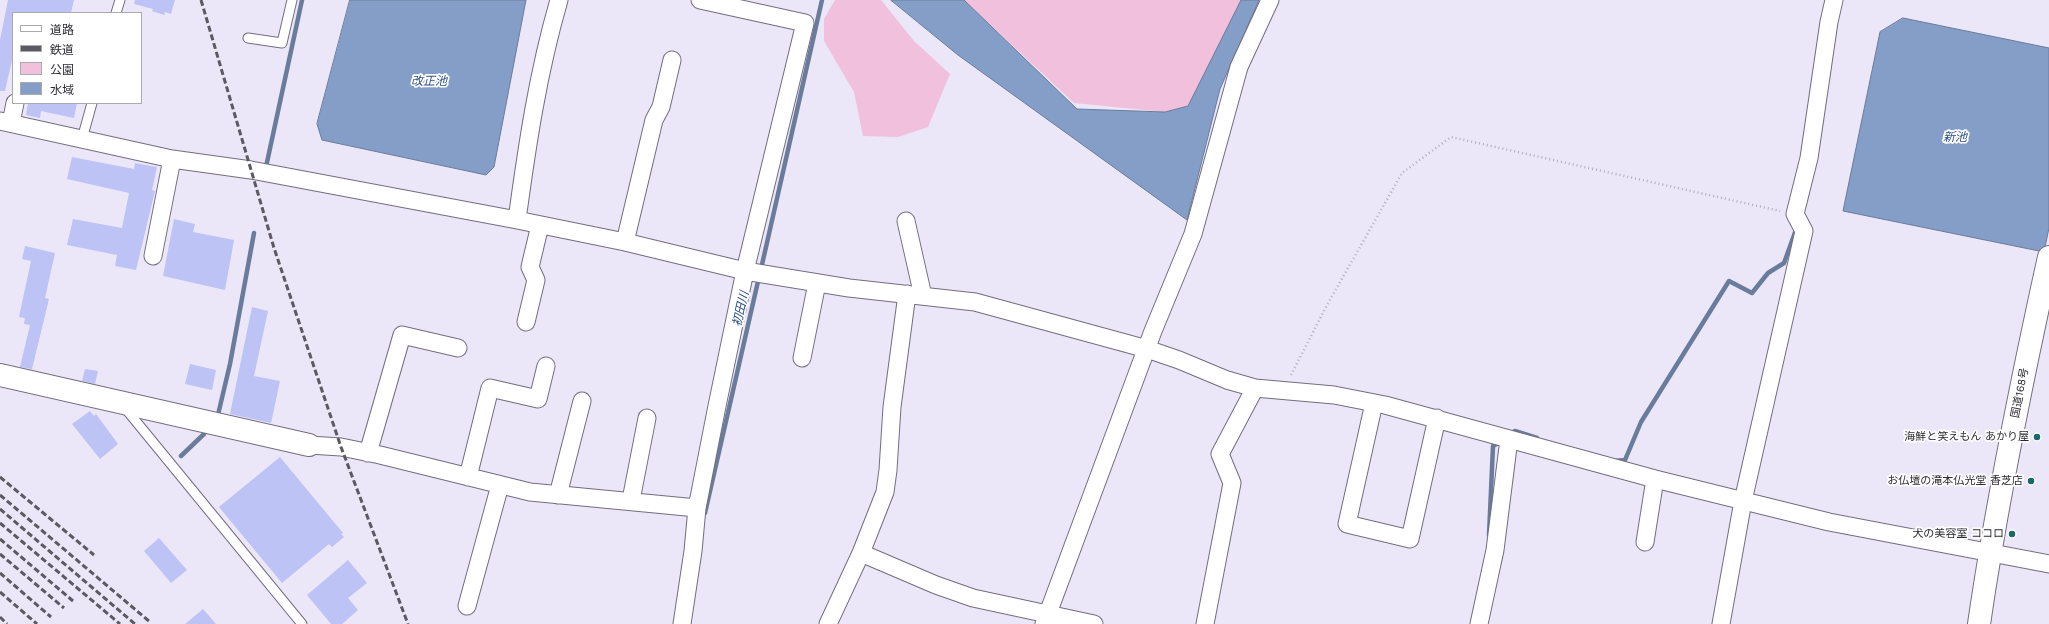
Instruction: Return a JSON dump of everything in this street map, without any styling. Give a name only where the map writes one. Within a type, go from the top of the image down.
[{"type":"main road","name":"国道168号","points":[[1979,624],[1989,552],[2023,374],[2048,267]]},
{"type":"main road","points":[[0,375],[309,445]]},
{"type":"street","points":[[517,220],[530,127],[549,34],[559,0]]},
{"type":"street","points":[[682,624],[693,551],[697,508],[744,271],[805,23],[700,0]]},
{"type":"street","points":[[1046,618],[1147,350],[1193,234],[1239,67],[1270,0]]},
{"type":"street","points":[[1721,624],[1743,501],[1804,231],[1795,214],[1809,158],[1829,22],[1834,0]]},
{"type":"street","points":[[625,242],[654,120],[661,107],[672,60]]},
{"type":"street","points":[[15,104],[5,122],[172,159],[251,170],[517,220],[625,242],[744,271],[817,283],[975,302],[1147,350],[1179,360],[1227,380],[1256,388],[1334,396],[1374,403],[1436,418],[1655,479],[1829,522],[2049,564]]},
{"type":"street","points":[[153,256],[172,159]]},
{"type":"street","points":[[828,624],[861,553],[885,492],[892,407],[915,295],[906,221]]},
{"type":"street","points":[[526,322],[536,280],[530,268],[540,225]]},
{"type":"street","points":[[802,358],[817,283]]},
{"type":"street","points":[[368,453],[402,335],[458,348]]},
{"type":"street","points":[[468,477],[490,388],[538,399],[546,366]]},
{"type":"street","points":[[1205,624],[1232,483],[1220,454],[1256,388]]},
{"type":"street","points":[[558,495],[582,401]]},
{"type":"street","points":[[1374,403],[1347,524],[1410,539],[1436,418]]},
{"type":"street","points":[[631,500],[647,418]]},
{"type":"street","points":[[1479,624],[1494,556],[1504,437]]},
{"type":"street","points":[[309,445],[368,453],[530,492],[631,500],[697,508]]},
{"type":"street","points":[[1645,542],[1655,479]]},
{"type":"street","points":[[467,606],[500,485]]},
{"type":"street","points":[[861,553],[936,585],[973,598],[1046,618],[1094,624]]},
{"type":"lane","points":[[116,12],[120,0]]},
{"type":"lane","points":[[248,38],[282,43],[292,0]]},
{"type":"lane","points":[[82,139],[92,104]]},
{"type":"lane","points":[[121,402],[302,624]]},
{"type":"path","points":[[1283,390],[1327,305],[1402,173],[1451,137],[1795,214]]},
{"type":"green space","points":[[835,0],[881,0],[914,41],[950,74],[928,127],[898,137],[863,136],[854,92],[824,41],[824,19]]},
{"type":"green space","points":[[964,0],[1241,0],[1188,106],[1165,112],[1074,103]]},
{"type":"water","name":"改正池","points":[[350,0],[526,0],[494,167],[486,175],[322,140],[317,124]]},
{"type":"water","points":[[891,0],[964,0],[1077,109],[1165,112],[1188,106],[1241,0],[1259,0],[1220,89],[1187,220],[958,55]]},
{"type":"water","name":"新池","points":[[1903,18],[2049,48],[2049,228],[2044,252],[1843,211],[1880,32]]},
{"type":"building","points":[[8,0],[74,0],[71,12],[12,12],[12,60],[5,91],[0,91],[0,40]]},
{"type":"building","points":[[135,0],[175,0],[171,14],[165,12],[164,15],[152,11],[153,9],[134,4]]},
{"type":"building","points":[[28,104],[77,104],[74,118],[41,111],[40,118],[26,115]]},
{"type":"building","points":[[72,157],[134,169],[135,163],[157,167],[152,190],[155,191],[136,270],[115,266],[117,255],[67,245],[73,219],[122,228],[129,193],[67,179]]},
{"type":"building","points":[[174,219],[195,224],[193,232],[234,240],[225,290],[163,276]]},
{"type":"building","points":[[25,246],[55,253],[45,298],[49,299],[32,369],[20,367],[30,325],[24,324],[25,318],[19,317],[31,261],[22,259]]},
{"type":"building","points":[[252,307],[268,311],[254,376],[280,381],[271,423],[230,414]]},
{"type":"building","points":[[190,364],[216,370],[212,390],[185,384]]},
{"type":"building","points":[[85,369],[98,371],[95,384],[82,381]]},
{"type":"building","points":[[90,411],[94,416],[96,414],[118,444],[100,459],[72,424]]},
{"type":"building","points":[[280,457],[343,533],[341,534],[344,537],[332,547],[329,544],[282,583],[219,507]]},
{"type":"building","points":[[159,538],[187,570],[171,583],[144,551]]},
{"type":"building","points":[[348,560],[367,583],[348,598],[358,610],[342,624],[331,624],[307,595]]},
{"type":"building","points":[[203,609],[216,624],[185,624]]},
{"type":"waterway","points":[[266,167],[302,0]]},
{"type":"waterway","name":"初田川","points":[[761,269],[822,0]]},
{"type":"waterway","points":[[1614,461],[1625,460],[1641,422],[1729,281],[1752,293],[1768,273],[1784,263],[1797,227]]},
{"type":"waterway","points":[[217,419],[230,364],[254,233]]},
{"type":"waterway","name":"初田川","points":[[705,513],[759,277]]},
{"type":"waterway","points":[[1510,434],[1515,431],[1537,438]]},
{"type":"waterway","points":[[181,456],[204,434]]},
{"type":"waterway","points":[[1489,535],[1493,446],[1501,441]]},
{"type":"railway","points":[[201,0],[274,248],[341,447],[408,624]]},
{"type":"railway","points":[[0,477],[94,555]]},
{"type":"railway","points":[[0,495],[150,622]]},
{"type":"railway","points":[[0,509],[135,624]]},
{"type":"railway","points":[[0,523],[120,624]]},
{"type":"railway","points":[[0,539],[73,601]]},
{"type":"railway","points":[[0,554],[64,608]]},
{"type":"railway","points":[[0,573],[51,617]]},
{"type":"railway","points":[[0,592],[37,624]]},
{"type":"railway","points":[[0,617],[7,624]]},
{"type":"place","name":"海鮮と笑えもん あかり屋","points":[[2037,437]]},
{"type":"place","name":"お仏壇の滝本仏光堂 香芝店","points":[[2031,481]]},
{"type":"place","name":"犬の美容室 ココロ","points":[[2012,534]]}]
